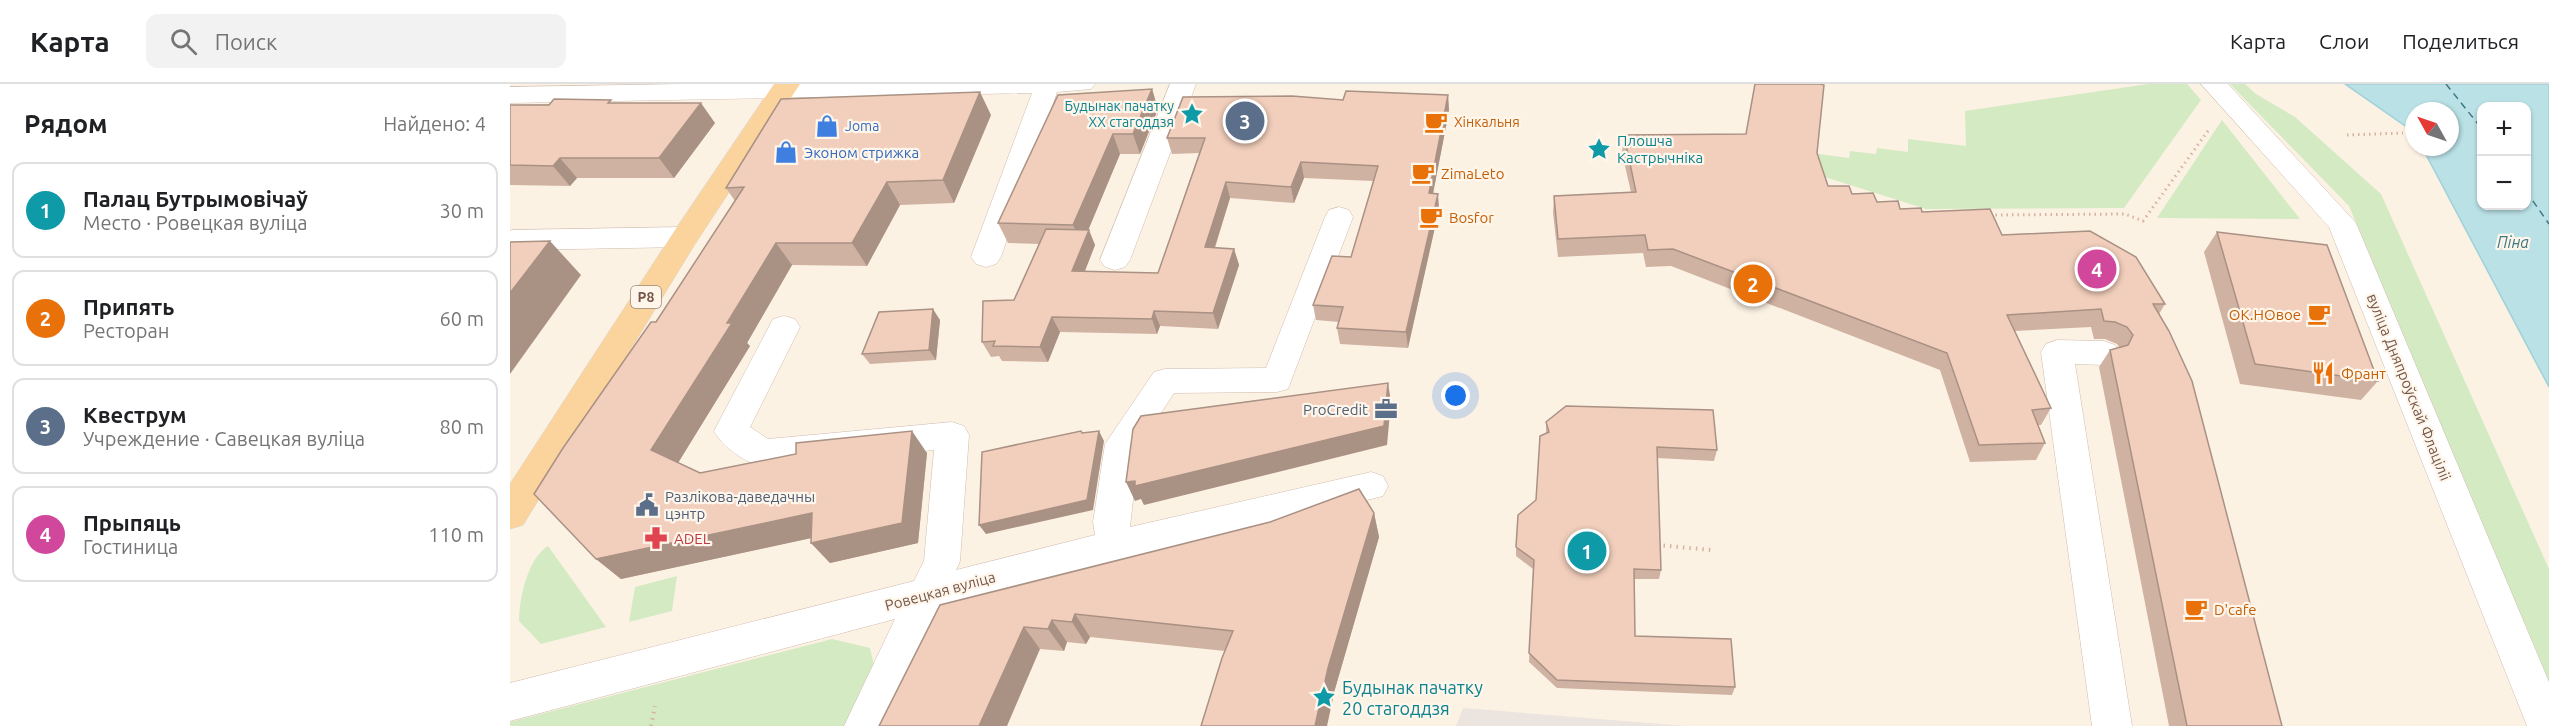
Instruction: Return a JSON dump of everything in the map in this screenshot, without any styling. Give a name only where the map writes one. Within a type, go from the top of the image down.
[{"type":"main road","name":"Р8","points":[[510,514],[684,237],[785,87]]},
{"type":"street","points":[[510,95],[785,87],[1082,84]]},
{"type":"street","points":[[1115,260],[1183,84]]},
{"type":"street","name":"вуліца Дняпроўскай Флаціліі","points":[[2214,84],[2343,223],[2547,726]]},
{"type":"street","points":[[986,257],[1047,85]]},
{"type":"street","points":[[1114,546],[1111,522],[1122,444],[1165,381],[1277,380],[1339,217]]},
{"type":"street","points":[[510,242],[512,240],[684,237]]},
{"type":"street","points":[[784,327],[731,431],[762,453],[952,435],[942,561],[864,726]]},
{"type":"street","points":[[2104,353],[2057,352],[2112,726]]},
{"type":"street","name":"Ровецкая вуліца","points":[[510,702],[1114,546],[1371,486]]},
{"type":"path","points":[[1987,216],[2125,214],[2143,221],[2216,119]]},
{"type":"path","points":[[2347,135],[2403,133]]},
{"type":"path","points":[[1657,545],[1711,550]]},
{"type":"path","points":[[651,726],[656,699]]},
{"type":"shaded area","points":[[1463,708],[1686,726],[1456,726]]},
{"type":"green space","points":[[2148,84],[2187,84],[2201,100],[2124,208],[1926,209],[1742,151],[1745,144],[1849,158],[1850,151],[1876,154],[1877,148],[1908,152],[1908,139],[1966,146],[1965,111]]},
{"type":"green space","points":[[2230,84],[2245,84],[2256,94],[2295,117],[2381,194],[2549,569],[2549,684],[2349,206]]},
{"type":"green space","points":[[2222,120],[2300,219],[2157,218]]},
{"type":"green space","points":[[548,546],[606,627],[541,644],[519,621],[526,579],[535,560]]},
{"type":"green space","points":[[677,576],[672,611],[629,622],[635,587]]},
{"type":"green space","points":[[832,639],[870,648],[879,687],[857,726],[510,726],[510,722]]},
{"type":"water","name":"Піна","points":[[2345,84],[2549,84],[2549,387],[2427,156],[2459,156],[2459,102],[2405,102],[2405,126]]},
{"type":"building","points":[[1755,84],[1824,85],[1817,153],[1828,186],[1849,186],[1852,194],[1873,193],[1877,202],[1898,201],[1900,209],[1921,208],[1922,212],[1990,209],[2002,235],[2090,231],[2136,257],[2165,304],[2153,304],[2169,331],[2192,381],[2282,726],[2187,726],[2110,350],[2128,345],[2133,335],[2127,327],[2115,322],[2104,321],[2101,309],[2007,315],[2051,408],[2032,410],[2045,443],[1979,445],[1947,353],[1673,249],[1648,250],[1645,235],[1558,239],[1554,196],[1636,192],[1624,135],[1746,134]]},
{"type":"building","points":[[1152,89],[1133,134],[1113,134],[1073,225],[998,223],[1058,95]]},
{"type":"building","points":[[1346,91],[1448,95],[1429,193],[1438,194],[1406,332],[1337,328],[1343,307],[1313,305],[1332,256],[1351,257],[1378,166],[1301,162],[1291,187],[1226,182],[1205,247],[1234,249],[1213,313],[1154,311],[1152,319],[1052,317],[1040,347],[993,346],[995,341],[982,342],[983,301],[1014,300],[1046,229],[1089,230],[1072,271],[1158,273],[1205,138],[1167,138],[1183,97],[1292,96],[1343,100]]},
{"type":"building","points":[[980,92],[943,180],[887,182],[852,243],[776,243],[727,323],[732,323],[651,450],[700,473],[796,454],[796,443],[912,431],[902,523],[811,543],[812,513],[596,559],[534,494],[563,448],[651,322],[656,322],[744,187],[726,188],[781,99]]},
{"type":"building","points":[[554,99],[611,100],[608,103],[701,103],[659,158],[560,158],[553,166],[510,165],[510,105],[549,105]]},
{"type":"building","points":[[2217,232],[2327,245],[2378,381],[2255,364]]},
{"type":"building","points":[[550,241],[510,293],[510,242]]},
{"type":"building","points":[[933,309],[929,350],[862,354],[879,312]]},
{"type":"building","points":[[1388,383],[1384,426],[1135,486],[1135,481],[1126,482],[1133,429],[1141,416]]},
{"type":"building","points":[[1566,406],[1713,410],[1717,450],[1657,447],[1661,570],[1634,569],[1635,636],[1731,639],[1735,687],[1557,680],[1529,653],[1534,560],[1516,547],[1518,515],[1536,500],[1540,436],[1549,432],[1546,422]]},
{"type":"building","points":[[1081,431],[1082,433],[1099,431],[1087,500],[979,525],[982,452]]},
{"type":"building","points":[[1359,489],[1374,513],[1328,668],[1315,726],[1201,726],[1222,658],[1233,631],[1075,614],[1072,622],[1052,620],[1048,629],[1024,627],[979,726],[879,726],[940,605],[1270,522]]},
{"type":"ferry route","points":[[2446,84],[2477,123]]},
{"type":"ferry route","points":[[2531,198],[2549,224]]},
{"type":"place","name":"Будынак пачатку ХХ стагоддзя","points":[[1192,114]]},
{"type":"place","name":"Квеструм","points":[[1245,121]]},
{"type":"place","name":"Хінкальня","points":[[1436,122]]},
{"type":"place","name":"Joma","points":[[827,126]]},
{"type":"place","name":"Плошча Кастрычніка","points":[[1599,149]]},
{"type":"place","name":"Эконом стрижка","points":[[786,152]]},
{"type":"place","name":"ZimaLeto","points":[[1423,173]]},
{"type":"place","name":"Bosfor","points":[[1431,217]]},
{"type":"place","name":"Прыпяць","points":[[2097,269]]},
{"type":"place","name":"Припять","points":[[1753,284]]},
{"type":"place","name":"ОК.НОвое","points":[[2319,314]]},
{"type":"place","name":"Франт","points":[[2323,373]]},
{"type":"place","name":"ProCredit","points":[[1386,409]]},
{"type":"place","name":"Разлікова-даведачны цэнтр","points":[[647,505]]},
{"type":"place","name":"ADEL","points":[[656,538]]},
{"type":"place","name":"Палац Бутрымовічаў","points":[[1587,551]]},
{"type":"place","name":"D'cafe","points":[[2196,609]]},
{"type":"place","name":"Будынак пачатку 20 стагоддзя","points":[[1324,697]]}]
